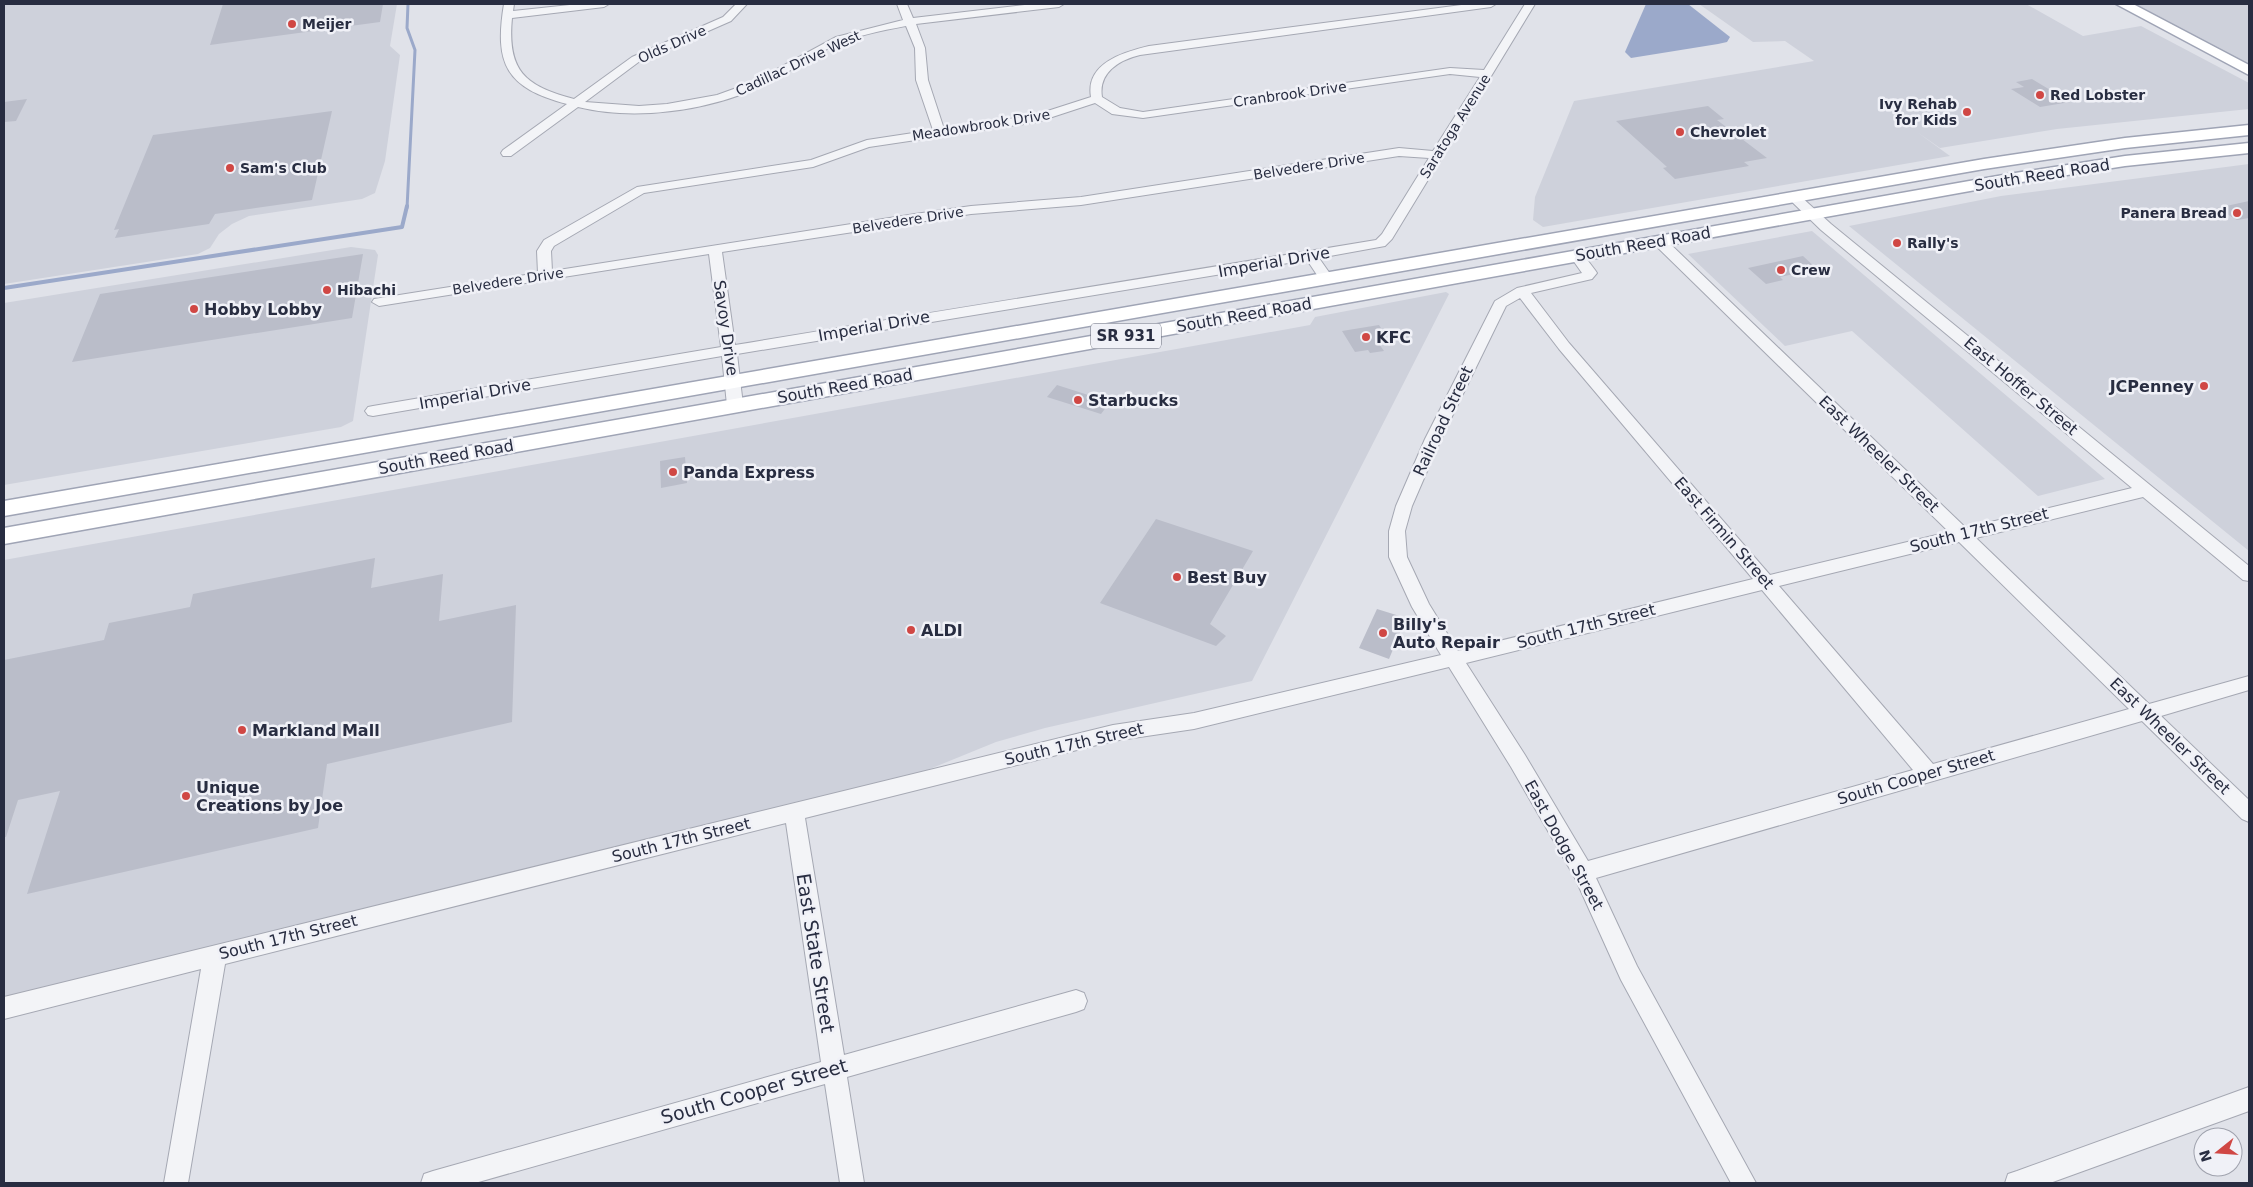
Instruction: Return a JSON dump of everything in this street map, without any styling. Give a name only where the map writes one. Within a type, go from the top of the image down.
[{"type":"main road","points":[[2123,4],[2249,71]]},
{"type":"main road","name":"South Reed Road","points":[[4,509],[1993,162],[2125,143],[2249,130]]},
{"type":"main road","name":"South Reed Road","points":[[4,536],[1812,214],[2125,161],[2249,148]]},
{"type":"street","points":[[508,9],[604,4]]},
{"type":"street","name":"Olds Drive","points":[[507,153],[636,59],[727,19],[742,4]]},
{"type":"street","points":[[902,4],[920,48],[922,80],[939,132]]},
{"type":"street","name":"Cadillac Drive West","points":[[508,9],[506,52],[510,66],[528,84],[545,93],[576,103],[610,108],[641,108],[684,105],[712,99],[767,80],[849,36],[880,27],[1059,4]]},
{"type":"street","points":[[1096,99],[1094,90],[1101,72],[1116,60],[1149,49],[1491,4]]},
{"type":"street","points":[[1516,4],[1530,5]]},
{"type":"street","name":"Saratoga Avenue","points":[[1375,244],[1387,236],[1530,5]]},
{"type":"street","name":"Cranbrook Drive","points":[[1096,99],[1117,111],[1143,114],[1450,71],[1488,74]]},
{"type":"street","name":"Meadowbrook Drive","points":[[545,275],[544,251],[549,243],[633,192],[658,186],[813,163],[867,144],[1037,118],[1096,99]]},
{"type":"street","name":"Belvedere Drive","points":[[379,302],[924,217],[1081,201],[1399,152],[1438,155]]},
{"type":"street","name":"East Hoffer Street","points":[[1794,197],[1812,214],[2249,575]]},
{"type":"street","name":"East Wheeler Street","points":[[1660,241],[2249,813]]},
{"type":"street","name":"Imperial Drive","points":[[373,411],[729,350],[1375,244]]},
{"type":"street","name":"Savoy Drive","points":[[715,250],[734,381],[735,405]]},
{"type":"street","points":[[1310,255],[1326,278]]},
{"type":"street","name":"Railroad Street","points":[[1401,567],[1398,557],[1397,531],[1404,506],[1433,439],[1500,304],[1522,291],[1588,276],[1590,273],[1588,268],[1577,256]]},
{"type":"street","name":"East Firmin Street","points":[[1522,291],[1564,346],[1767,582],[1857,693],[1928,774]]},
{"type":"street","name":"South 17th Street","points":[[4,1008],[1113,733],[1194,721],[2147,490]]},
{"type":"street","name":"East Dodge Street","points":[[1401,567],[1421,607],[1518,761],[1583,872],[1629,973],[1744,1183]]},
{"type":"street","name":"South Cooper Street","points":[[1583,872],[2249,683]]},
{"type":"street","name":"East State Street","points":[[794,812],[852,1183]]},
{"type":"street","points":[[176,1183],[215,955]]},
{"type":"street","name":"South Cooper Street","points":[[433,1183],[1076,1001]]},
{"type":"street","points":[[2017,1183],[2249,1099]]},
{"type":"shaded area","points":[[4,4],[397,4],[390,46],[400,55],[385,161],[375,193],[362,199],[249,216],[232,224],[219,234],[210,248],[198,254],[4,284]]},
{"type":"shaded area","points":[[1699,4],[2026,4],[2083,36],[2141,26],[2249,83],[2249,109],[2057,129],[1940,148],[1917,132],[1950,156],[1543,227],[1533,220],[1535,197],[1574,101],[1814,61],[1785,41],[1753,42]]},
{"type":"shaded area","points":[[2121,4],[2249,4],[2249,71]]},
{"type":"shaded area","points":[[2249,164],[2249,551],[1849,226],[2001,196]]},
{"type":"shaded area","points":[[1812,231],[2105,479],[2038,496],[1852,331],[1785,346],[1688,254]]},
{"type":"shaded area","points":[[351,247],[375,250],[378,255],[353,421],[341,427],[4,485],[4,303]]},
{"type":"shaded area","points":[[1446,292],[1449,294],[1252,681],[1045,728],[996,742],[915,775],[4,998],[4,560],[1310,325],[1315,317]]},
{"type":"water","points":[[1646,4],[1688,4],[1730,37],[1727,42],[1718,44],[1631,58],[1625,52]]},
{"type":"building","name":"Meijer","points":[[223,4],[383,4],[380,22],[210,45]]},
{"type":"building","name":"Red Lobster","points":[[2032,79],[2070,102],[2040,107],[2011,89],[2024,87],[2016,82]]},
{"type":"building","points":[[27,99],[16,121],[4,122],[4,102]]},
{"type":"building","name":"Chevrolet","points":[[1708,106],[1724,119],[1717,120],[1767,158],[1744,162],[1749,166],[1675,179],[1663,168],[1667,167],[1616,121]]},
{"type":"building","name":"Sam's Club","points":[[332,111],[312,200],[215,214],[209,224],[115,238],[119,229],[114,230],[153,135]]},
{"type":"building","name":"Panera Bread","points":[[2249,201],[2249,218],[2237,220],[2217,208]]},
{"type":"building","name":"Hobby Lobby","points":[[363,254],[352,318],[72,362],[100,294]]},
{"type":"building","name":"Crew","points":[[1803,256],[1817,269],[1780,277],[1783,280],[1766,284],[1748,268]]},
{"type":"building","name":"KFC","points":[[1379,325],[1390,342],[1379,344],[1384,351],[1370,353],[1368,350],[1355,352],[1342,331]]},
{"type":"building","name":"Starbucks","points":[[1057,385],[1110,402],[1101,414],[1047,397]]},
{"type":"building","name":"Panda Express","points":[[685,457],[687,483],[661,488],[660,461]]},
{"type":"building","name":"Best Buy","points":[[1156,519],[1253,551],[1210,624],[1226,636],[1216,646],[1100,603]]},
{"type":"building","name":"Markland Mall","points":[[375,558],[371,588],[443,574],[439,621],[516,605],[512,722],[327,764],[318,828],[27,894],[60,791],[18,800],[6,837],[4,837],[4,660],[104,640],[109,623],[190,607],[193,594]]},
{"type":"building","name":"Billy's Auto Repair","points":[[1377,609],[1406,618],[1389,659],[1359,648]]},
{"type":"waterway","points":[[407,208],[415,50],[407,28],[408,4]]},
{"type":"waterway","points":[[4,288],[402,227],[407,206]]},
{"type":"place","name":"Meijer","points":[[292,24]]},
{"type":"place","name":"Red Lobster","points":[[2040,95]]},
{"type":"place","name":"Ivy Rehab for Kids","points":[[1967,112]]},
{"type":"place","name":"Chevrolet","points":[[1680,132]]},
{"type":"place","name":"Sam's Club","points":[[230,168]]},
{"type":"place","name":"Panera Bread","points":[[2237,213]]},
{"type":"place","name":"Rally's","points":[[1897,243]]},
{"type":"place","name":"Crew","points":[[1781,270]]},
{"type":"place","name":"Hibachi","points":[[327,290]]},
{"type":"place","name":"Hobby Lobby","points":[[194,309]]},
{"type":"place","name":"KFC","points":[[1366,337]]},
{"type":"place","name":"JCPenney","points":[[2204,386]]},
{"type":"place","name":"Starbucks","points":[[1078,400]]},
{"type":"place","name":"Panda Express","points":[[673,472]]},
{"type":"place","name":"Best Buy","points":[[1177,577]]},
{"type":"place","name":"ALDI","points":[[911,630]]},
{"type":"place","name":"Billy's Auto Repair","points":[[1383,633]]},
{"type":"place","name":"Markland Mall","points":[[242,730]]},
{"type":"place","name":"Unique Creations by Joe","points":[[186,796]]}]
